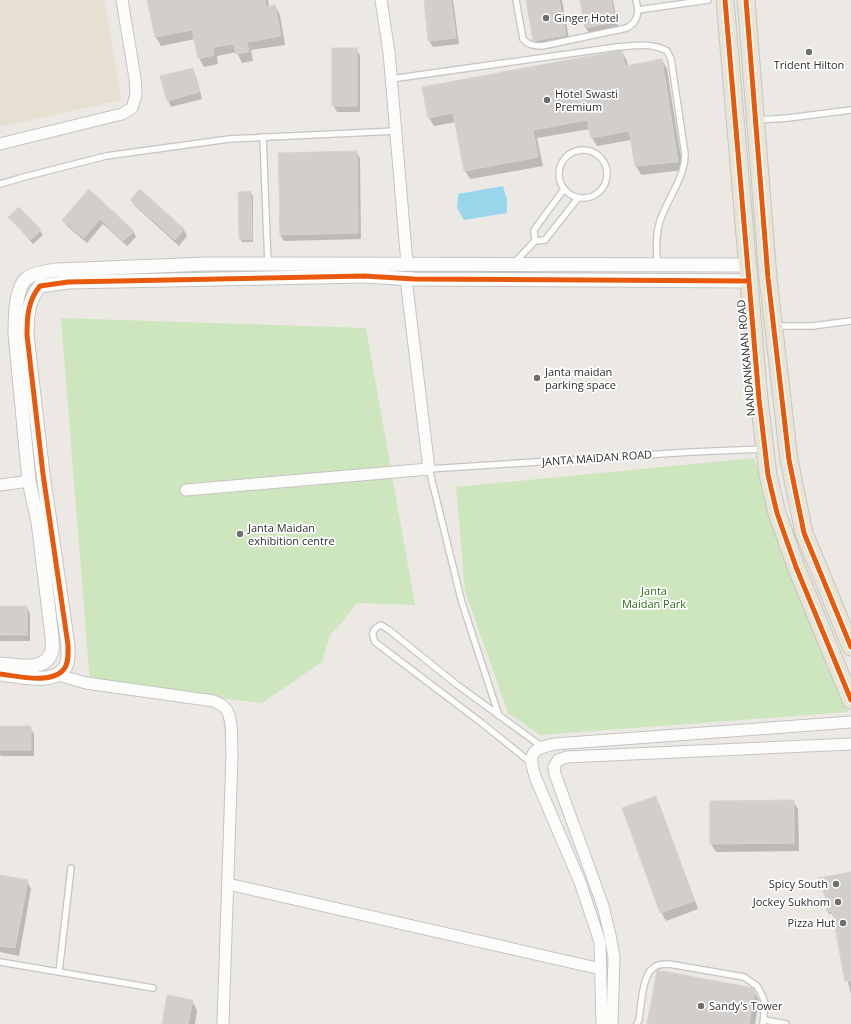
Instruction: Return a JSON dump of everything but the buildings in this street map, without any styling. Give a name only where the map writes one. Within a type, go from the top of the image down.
[{"type":"main road","name":"NANDANKANAN ROAD","points":[[725,0],[759,399],[768,475],[777,513],[796,567],[851,700]]},
{"type":"main road","points":[[746,0],[768,278],[789,460],[804,533],[851,647]]},
{"type":"street","points":[[0,144],[122,114],[132,108],[136,95],[135,78],[122,0]]},
{"type":"street","points":[[381,0],[389,52],[407,264]]},
{"type":"street","points":[[0,664],[40,666],[47,660],[52,650],[52,637],[38,522],[29,481],[15,334],[15,311],[20,290],[26,278],[57,270],[268,264],[658,264],[749,273]]},
{"type":"street","points":[[0,674],[46,679],[58,675],[65,669],[68,658],[68,645],[43,474],[27,335],[27,322],[30,305],[35,292],[40,286],[68,282],[99,281],[364,276],[406,279],[749,273]]},
{"type":"street","points":[[186,490],[429,469],[406,279]]},
{"type":"street","points":[[0,485],[29,481]]},
{"type":"street","points":[[58,675],[86,683],[214,701],[225,707],[231,725],[228,884],[223,1024]]},
{"type":"street","points":[[602,1024],[600,942],[580,882],[536,779],[530,762],[532,755],[541,746],[555,744],[851,722]]},
{"type":"street","points":[[612,1024],[614,957],[610,935],[603,906],[555,774],[554,766],[558,760],[567,757],[851,744]]},
{"type":"street","points":[[228,884],[601,968]]},
{"type":"lane","points":[[516,0],[523,39],[527,43],[534,46],[542,46],[627,28],[634,23],[637,17],[638,10],[636,0]]},
{"type":"lane","points":[[638,10],[708,0]]},
{"type":"lane","points":[[391,79],[617,47],[650,46],[662,48],[667,51],[671,59],[685,154],[685,165],[660,222],[657,234],[658,264]]},
{"type":"lane","points":[[755,120],[788,118],[851,110]]},
{"type":"lane","points":[[0,184],[106,156],[228,139],[396,131]]},
{"type":"lane","points":[[263,137],[268,264]]},
{"type":"lane","points":[[578,150],[586,150],[594,152],[601,157],[608,171],[605,186],[600,192],[593,196],[578,198],[564,189],[560,182],[560,166],[570,153],[578,150]]},
{"type":"lane","points":[[535,241],[534,230],[564,189]]},
{"type":"lane","points":[[512,264],[535,241],[545,240],[578,198]]},
{"type":"lane","points":[[774,326],[812,326],[851,321]]},
{"type":"lane","name":"JANTA MAIDAN ROAD","points":[[429,469],[691,452],[765,449]]},
{"type":"lane","points":[[429,469],[462,603],[499,716]]},
{"type":"lane","points":[[530,762],[375,642],[372,637],[373,631],[376,627],[381,625],[389,630],[456,684],[541,746]]},
{"type":"lane","points":[[59,972],[71,868]]},
{"type":"lane","points":[[0,962],[153,988]]},
{"type":"lane","points":[[637,1024],[639,1020],[645,981],[652,969],[660,964],[669,964],[744,977],[757,986],[762,995],[765,1003],[764,1022],[786,1024]]},
{"type":"shaded area","points":[[0,0],[105,0],[121,100],[0,127]]},
{"type":"green space","name":"Janta Maidan exhibition centre","points":[[61,318],[366,328],[415,605],[357,603],[330,635],[322,662],[262,703],[90,683]]},
{"type":"green space","name":"Janta Maidan Park","points":[[754,458],[848,712],[540,735],[508,713],[465,591],[456,487]]},
{"type":"water","points":[[503,186],[507,200],[507,213],[464,220],[457,208],[458,194]]},
{"type":"cycle path","points":[[725,0],[759,399],[768,475],[777,513],[796,567],[851,700]]},
{"type":"cycle path","points":[[746,0],[768,278],[789,460],[804,533],[851,647]]},
{"type":"cycle path","points":[[0,674],[25,678],[51,677],[59,674],[64,669],[68,658],[68,645],[43,474],[27,335],[28,315],[31,303],[40,286],[68,282],[364,276],[414,279],[749,281]]},
{"type":"place","name":"Ginger Hotel","points":[[546,18]]},
{"type":"place","name":"Trident Hilton","points":[[809,52]]},
{"type":"place","name":"Hotel Swasti Premium","points":[[547,100]]},
{"type":"place","name":"Janta maidan parking space","points":[[537,378]]},
{"type":"place","name":"Janta Maidan exhibition centre","points":[[240,534]]},
{"type":"place","name":"Spicy South","points":[[836,884]]},
{"type":"place","name":"Jockey Sukhom","points":[[838,902]]},
{"type":"place","name":"Pizza Hut","points":[[843,923]]},
{"type":"place","name":"Sandy's Tower","points":[[701,1006]]}]
